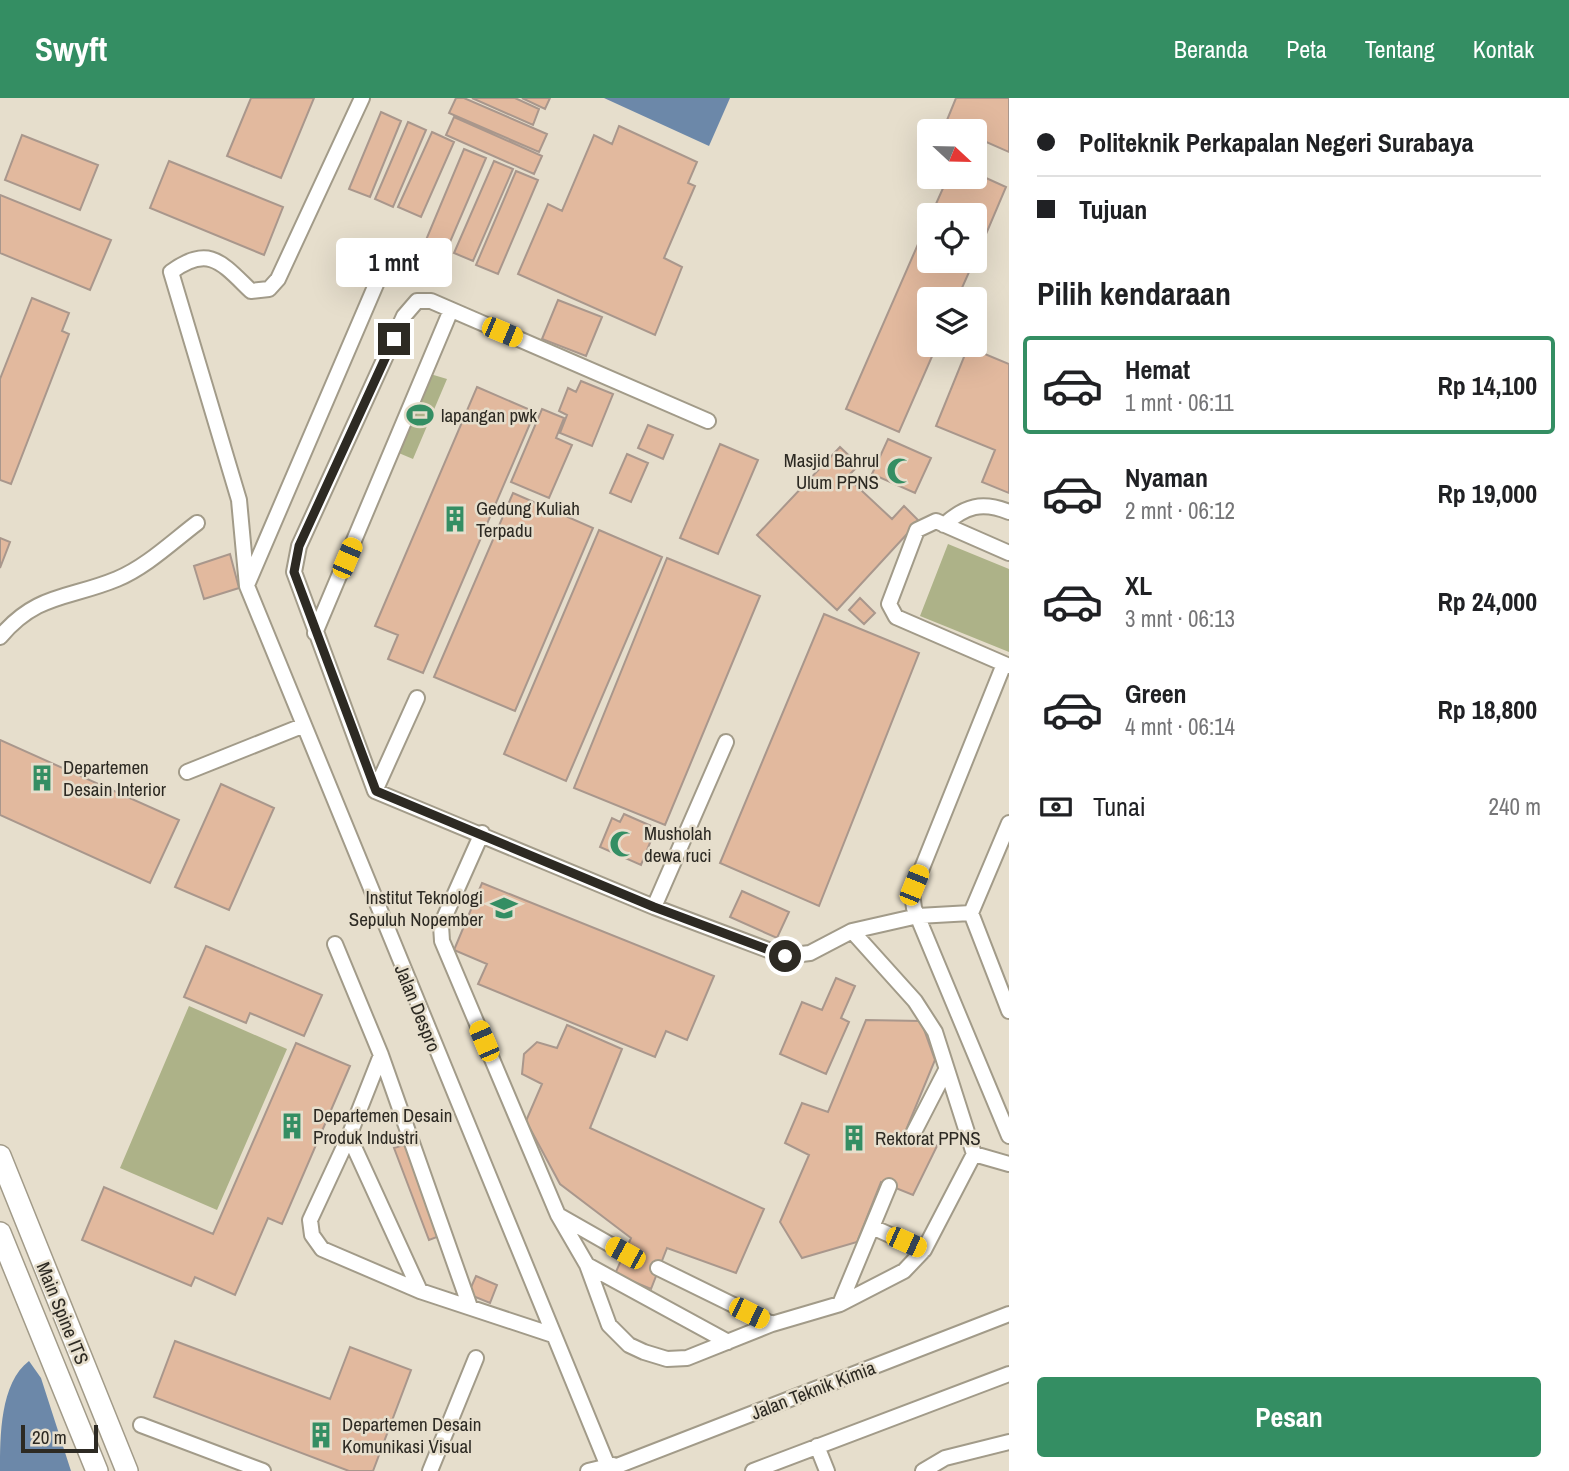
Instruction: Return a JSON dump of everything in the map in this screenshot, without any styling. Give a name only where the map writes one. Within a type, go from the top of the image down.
[{"type":"street","name":"Main Spine ITS","points":[[0,1156],[127,1471]]},
{"type":"street","name":"Main Spine ITS","points":[[0,1233],[97,1471]]},
{"type":"street","points":[[31,1308],[58,1299]]},
{"type":"lane","name":"Jalan Despro","points":[[362,98],[278,279],[269,289],[251,291],[226,267],[208,256],[189,259],[171,272],[239,500],[241,548],[247,586],[553,1335],[617,1467]]},
{"type":"lane","points":[[247,586],[380,275]]},
{"type":"lane","points":[[708,421],[431,301],[417,301],[404,316],[299,546],[294,572],[376,791],[654,907],[785,956],[810,953],[852,931],[918,916],[971,912]]},
{"type":"lane","points":[[315,633],[451,310]]},
{"type":"lane","points":[[944,525],[961,509],[979,507],[1009,512]]},
{"type":"lane","points":[[1009,553],[936,521],[916,530],[890,600],[891,611],[896,617],[1007,665],[914,885],[913,901],[1009,1136]]},
{"type":"lane","points":[[0,638],[16,618],[39,604],[118,578],[197,523]]},
{"type":"lane","points":[[376,791],[416,698]]},
{"type":"lane","points":[[187,772],[302,726]]},
{"type":"lane","points":[[654,907],[726,742]]},
{"type":"lane","points":[[1009,823],[971,912],[1009,1011]]},
{"type":"lane","points":[[482,833],[441,925],[442,941],[558,1215],[587,1265],[609,1325],[629,1345],[655,1356],[676,1359],[772,1324],[840,1304],[909,1268],[924,1250],[974,1154],[935,1032],[926,1014],[852,931]]},
{"type":"lane","points":[[335,944],[381,1055],[470,1307]]},
{"type":"lane","points":[[381,1055],[349,1136],[310,1220],[312,1235],[322,1249],[420,1291],[553,1335]]},
{"type":"lane","points":[[913,1133],[946,1070]]},
{"type":"lane","points":[[349,1136],[420,1291]]},
{"type":"lane","points":[[974,1154],[1009,1164]]},
{"type":"lane","points":[[840,1304],[889,1186]]},
{"type":"lane","points":[[558,1215],[625,1253]]},
{"type":"lane","points":[[872,1227],[924,1250]]},
{"type":"lane","points":[[587,1265],[728,1342]]},
{"type":"lane","points":[[658,1268],[772,1324]]},
{"type":"lane","name":"Jalan Teknik Kimia","points":[[588,1471],[617,1467],[1009,1314]]},
{"type":"lane","points":[[430,1471],[476,1358]]},
{"type":"lane","points":[[753,1471],[1009,1374]]},
{"type":"lane","points":[[141,1425],[262,1471]]},
{"type":"lane","points":[[923,1471],[1009,1443]]},
{"type":"lane","points":[[817,1446],[827,1471]]},
{"type":"green space","name":"lapangan pwk","points":[[427,373],[447,379],[413,459],[394,451]]},
{"type":"green space","points":[[948,544],[1009,569],[1009,652],[920,616]]},
{"type":"green space","points":[[189,1006],[287,1049],[217,1210],[120,1168]]},
{"type":"water","points":[[604,98],[730,98],[709,146]]},
{"type":"water","points":[[29,1361],[41,1378],[71,1471],[0,1471],[0,1442],[7,1396],[19,1371]]},
{"type":"building","points":[[251,98],[314,98],[281,178],[227,156]]},
{"type":"building","points":[[456,98],[464,98],[547,134],[539,152],[449,113]]},
{"type":"building","points":[[472,98],[515,98],[539,109],[533,125]]},
{"type":"building","points":[[522,98],[550,98],[545,109]]},
{"type":"building","points":[[956,98],[1009,98],[1009,152],[987,142],[987,119],[947,119]]},
{"type":"building","points":[[381,112],[401,121],[370,197],[349,189]]},
{"type":"building","points":[[454,117],[542,156],[534,174],[446,135]]},
{"type":"building","points":[[408,122],[426,130],[393,207],[375,199]]},
{"type":"building","points":[[619,126],[697,162],[688,183],[695,186],[664,258],[682,267],[655,335],[518,274],[548,204],[562,211],[594,135],[612,144]]},
{"type":"building","points":[[432,132],[454,142],[421,217],[398,207]]},
{"type":"building","points":[[22,135],[98,165],[80,210],[5,180]]},
{"type":"building","points":[[464,149],[486,158],[447,249],[426,240]]},
{"type":"building","points":[[169,161],[283,207],[264,255],[150,208]]},
{"type":"building","points":[[494,161],[513,169],[473,261],[454,253]]},
{"type":"building","points":[[516,171],[538,180],[498,274],[476,265]]},
{"type":"building","points":[[987,178],[1006,187],[987,232],[987,203],[936,203],[943,189],[987,189]]},
{"type":"building","points":[[0,195],[111,240],[90,290],[0,253]]},
{"type":"building","points":[[917,246],[917,273],[969,273],[962,287],[917,287],[917,357],[932,357],[899,432],[846,409]]},
{"type":"building","points":[[32,298],[69,313],[62,331],[69,334],[11,484],[0,480],[0,379]]},
{"type":"building","points":[[558,300],[602,317],[586,356],[542,339]]},
{"type":"building","points":[[987,355],[1009,364],[1009,493],[982,482],[995,450],[936,426],[964,357],[987,357]]},
{"type":"building","points":[[581,381],[613,394],[592,446],[560,433],[567,415],[559,411],[568,388],[576,392]]},
{"type":"building","name":"Gedung Kuliah Terpadu","points":[[477,387],[535,412],[423,673],[388,659],[398,635],[375,626]]},
{"type":"building","points":[[542,409],[564,418],[556,438],[572,445],[549,498],[511,482]]},
{"type":"building","points":[[648,425],[673,435],[663,459],[638,448]]},
{"type":"building","points":[[888,439],[931,458],[915,493],[872,474]]},
{"type":"building","points":[[720,444],[758,460],[718,554],[680,538]]},
{"type":"building","points":[[840,447],[859,465],[847,477],[892,519],[904,506],[919,521],[837,610],[757,535]]},
{"type":"building","points":[[627,454],[648,463],[631,502],[610,493]]},
{"type":"building","points":[[513,493],[593,528],[515,711],[434,677]]},
{"type":"building","points":[[599,530],[662,557],[566,781],[504,754]]},
{"type":"building","points":[[0,538],[10,542],[0,568]]},
{"type":"building","points":[[230,554],[239,588],[204,599],[194,566]]},
{"type":"building","points":[[667,558],[760,596],[665,825],[574,788]]},
{"type":"building","points":[[860,598],[875,613],[864,624],[849,610]]},
{"type":"building","points":[[824,614],[919,653],[819,906],[720,863]]},
{"type":"building","name":"Departemen Desain Interior","points":[[0,740],[179,820],[150,883],[0,815]]},
{"type":"building","points":[[221,784],[274,808],[229,910],[175,887]]},
{"type":"building","points":[[624,814],[656,828],[641,865],[600,847],[612,818],[620,822]]},
{"type":"building","points":[[482,883],[714,976],[687,1040],[666,1031],[655,1057],[478,984],[487,964],[454,950]]},
{"type":"building","points":[[742,891],[789,912],[777,938],[730,917]]},
{"type":"building","points":[[206,946],[322,995],[304,1036],[250,1013],[246,1023],[184,997]]},
{"type":"building","points":[[836,978],[855,986],[841,1018],[849,1022],[826,1074],[780,1054],[802,1002],[822,1010]]},
{"type":"building","name":"Rektorat PPNS","points":[[866,1020],[921,1021],[935,1060],[906,1130],[937,1146],[913,1195],[881,1182],[857,1242],[802,1258],[780,1222],[809,1155],[785,1143],[802,1103],[828,1112]]},
{"type":"building","points":[[567,1025],[622,1049],[590,1128],[764,1209],[736,1273],[667,1248],[651,1289],[615,1274],[631,1238],[560,1184],[526,1121],[542,1084],[522,1074],[524,1054],[537,1042],[557,1048]]},
{"type":"building","name":"Departemen Desain Produk Industri","points":[[296,1043],[350,1066],[282,1224],[268,1218],[235,1295],[195,1277],[191,1286],[82,1240],[104,1187],[213,1234]]},
{"type":"building","points":[[410,1143],[445,1234],[429,1240],[394,1148]]},
{"type":"building","points":[[476,1276],[497,1285],[490,1303],[468,1294]]},
{"type":"building","name":"Departemen Desain Komunikasi Visual","points":[[175,1341],[330,1399],[350,1347],[411,1370],[373,1471],[349,1471],[154,1397]]},
{"type":"place","name":"lapangan pwk","points":[[420,415]]},
{"type":"place","name":"Masjid Bahrul Ulum PPNS","points":[[900,471]]},
{"type":"place","name":"Gedung Kuliah Terpadu","points":[[455,519]]},
{"type":"place","name":"Departemen Desain Interior","points":[[42,778]]},
{"type":"place","name":"Musholah dewa ruci","points":[[623,844]]},
{"type":"place","name":"Institut Teknologi Sepuluh Nopember","points":[[504,908]]},
{"type":"place","name":"Departemen Desain Produk Industri","points":[[292,1126]]},
{"type":"place","name":"Rektorat PPNS","points":[[854,1138]]},
{"type":"place","name":"Departemen Desain Komunikasi Visual","points":[[321,1435]]},
{"type":"route","points":[[394,339],[299,546],[294,572],[376,791],[654,907],[785,956]]}]
